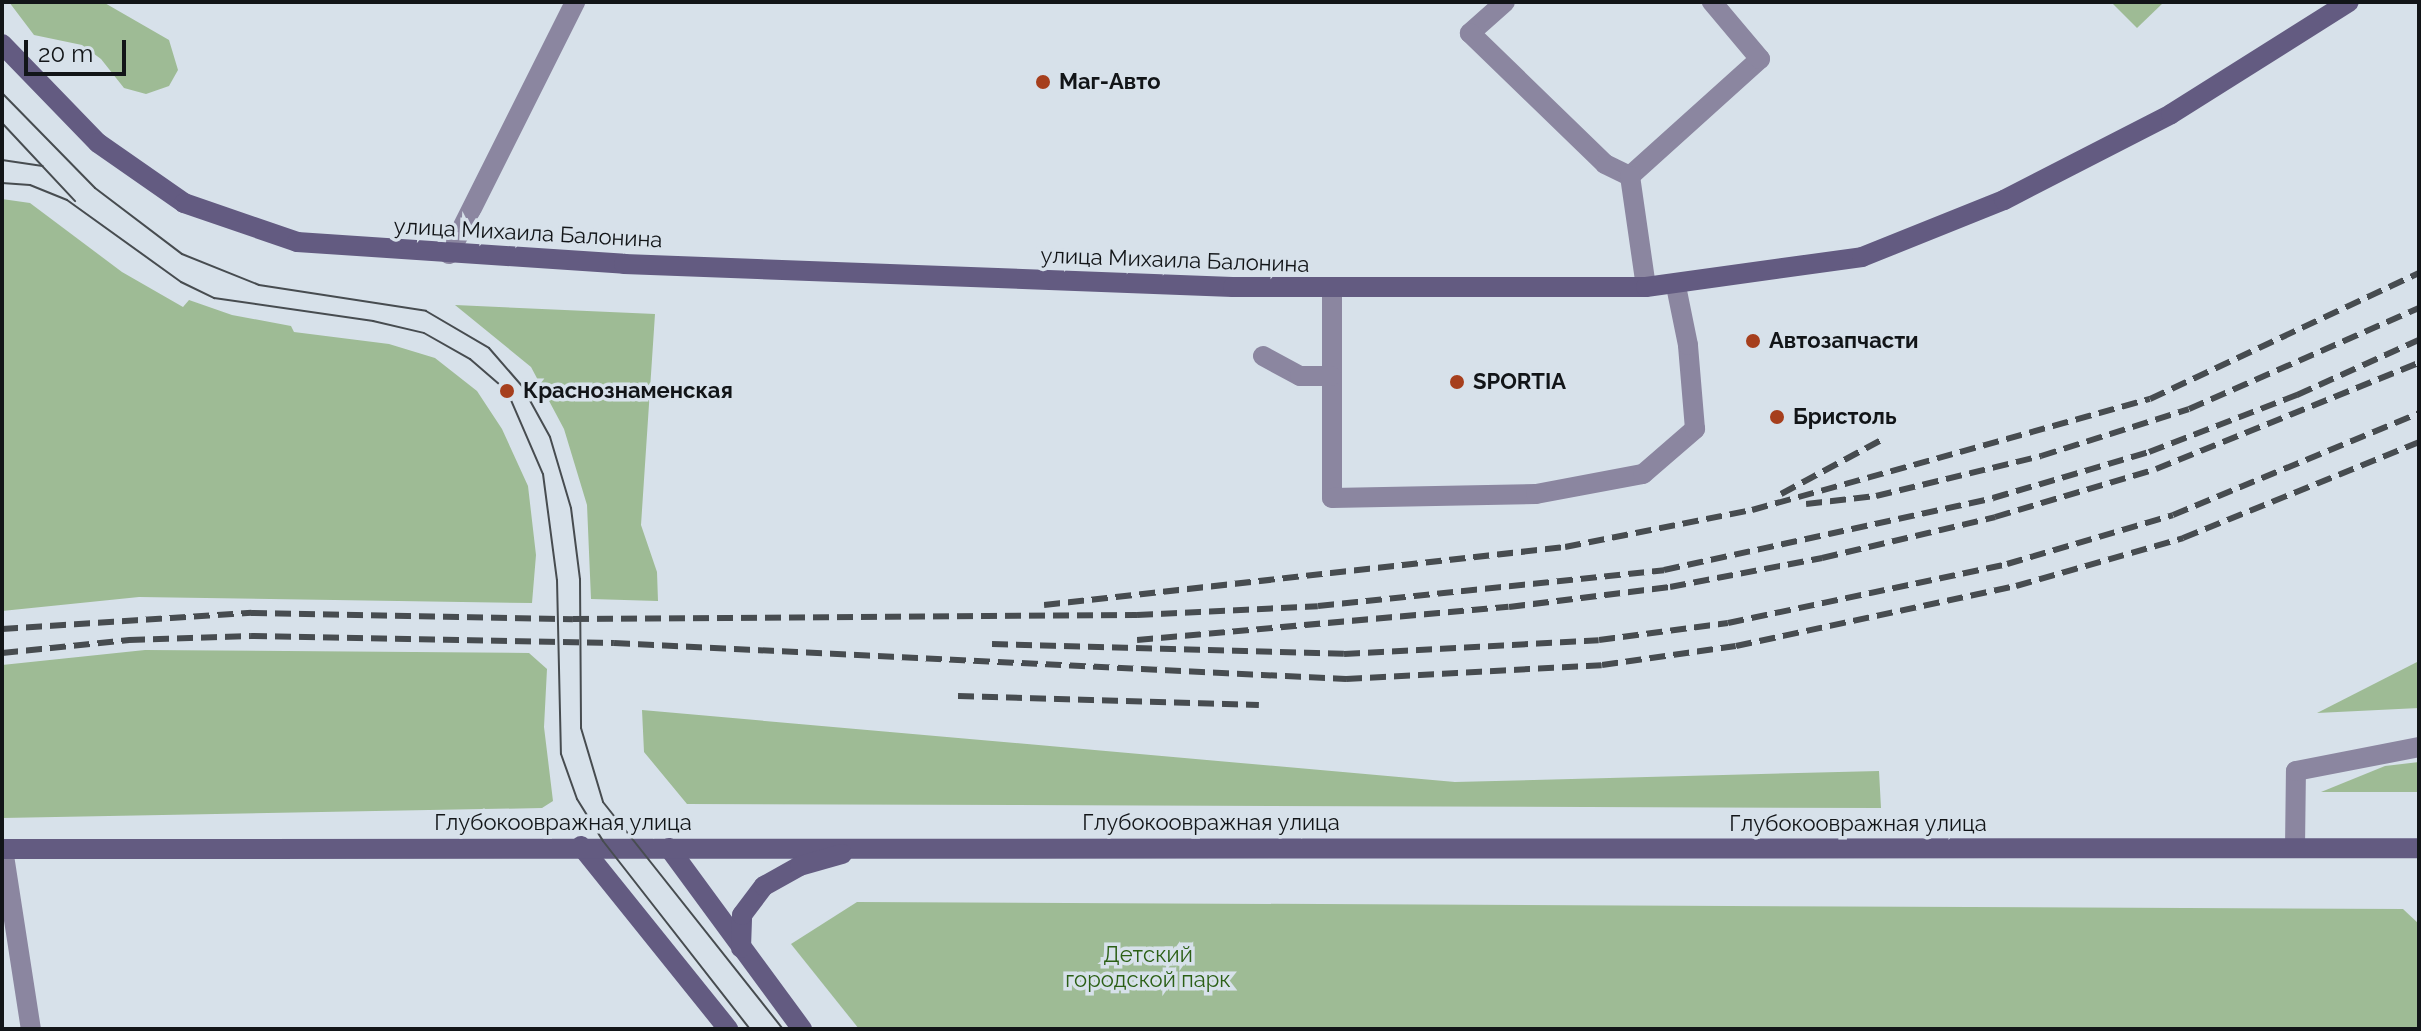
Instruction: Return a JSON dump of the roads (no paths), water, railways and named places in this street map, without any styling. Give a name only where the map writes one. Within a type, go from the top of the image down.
[{"type":"main road","name":"улица Михаила Балонина","points":[[2,44],[98,143],[184,203],[297,242],[449,254],[1332,288],[1646,287],[1676,286],[1862,257],[2004,200],[2171,114],[2349,2]]},
{"type":"main road","name":"Глубокоовражная улица","points":[[3,849],[581,846],[2419,848]]},
{"type":"main road","points":[[581,846],[728,1029]]},
{"type":"main road","points":[[741,948],[742,915],[764,886],[800,866],[866,846]]},
{"type":"main road","points":[[669,848],[802,1029]]},
{"type":"street","points":[[449,254],[575,2]]},
{"type":"street","points":[[1505,2],[1470,33],[1605,164],[1630,176]]},
{"type":"street","points":[[1630,176],[1760,59],[1712,2]]},
{"type":"street","points":[[1630,176],[1646,287]]},
{"type":"street","points":[[1332,288],[1332,498],[1536,494],[1643,474],[1695,429],[1688,345],[1676,286]]},
{"type":"street","points":[[1263,356],[1300,376],[1331,376]]},
{"type":"street","points":[[2295,848],[2296,771],[2419,747]]},
{"type":"street","points":[[3,849],[31,1029]]},
{"type":"tram line","points":[[2,93],[95,188],[182,254],[259,285],[426,311],[489,348],[522,386],[550,437],[571,508],[580,579],[581,728],[603,802],[783,1029]]},
{"type":"tram line","points":[[2,123],[75,201]]},
{"type":"tram line","points":[[2,160],[43,166]]},
{"type":"tram line","points":[[2,183],[30,185],[67,200],[181,282],[214,298],[373,321],[424,333],[470,359],[507,391],[543,474],[557,580],[561,754],[577,799],[603,841],[750,1029]]},
{"type":"railway","points":[[1044,605],[1565,547],[1752,510],[2150,399],[2419,273]]},
{"type":"railway","points":[[1806,504],[1876,496],[2041,456],[2189,409],[2419,308]]},
{"type":"railway","points":[[2,629],[251,613],[573,619],[1137,615],[1318,606],[1664,570],[1993,498],[2149,452],[2297,395],[2419,340]]},
{"type":"railway","points":[[1137,640],[1509,607],[1670,587],[1822,558],[1995,517],[2156,469],[2419,363]]},
{"type":"railway","points":[[992,644],[1344,654],[1599,640],[1728,623],[2007,564],[2173,515],[2419,413]]},
{"type":"railway","points":[[1781,494],[1883,439]]},
{"type":"railway","points":[[2,653],[129,640],[251,636],[614,643],[1346,679],[1602,665],[1736,646],[2016,586],[2183,538],[2419,442]]},
{"type":"railway","points":[[958,696],[1259,705]]},
{"type":"place","name":"Маг-Авто","points":[[1043,82]]},
{"type":"place","name":"Автозапчасти","points":[[1753,341]]},
{"type":"place","name":"SPORTIA","points":[[1457,382]]},
{"type":"place","name":"Краснознаменская","points":[[507,391]]},
{"type":"place","name":"Бристоль","points":[[1777,417]]},
{"type":"park label","name":"Детский городской парк","points":[[1148,966]]}]
